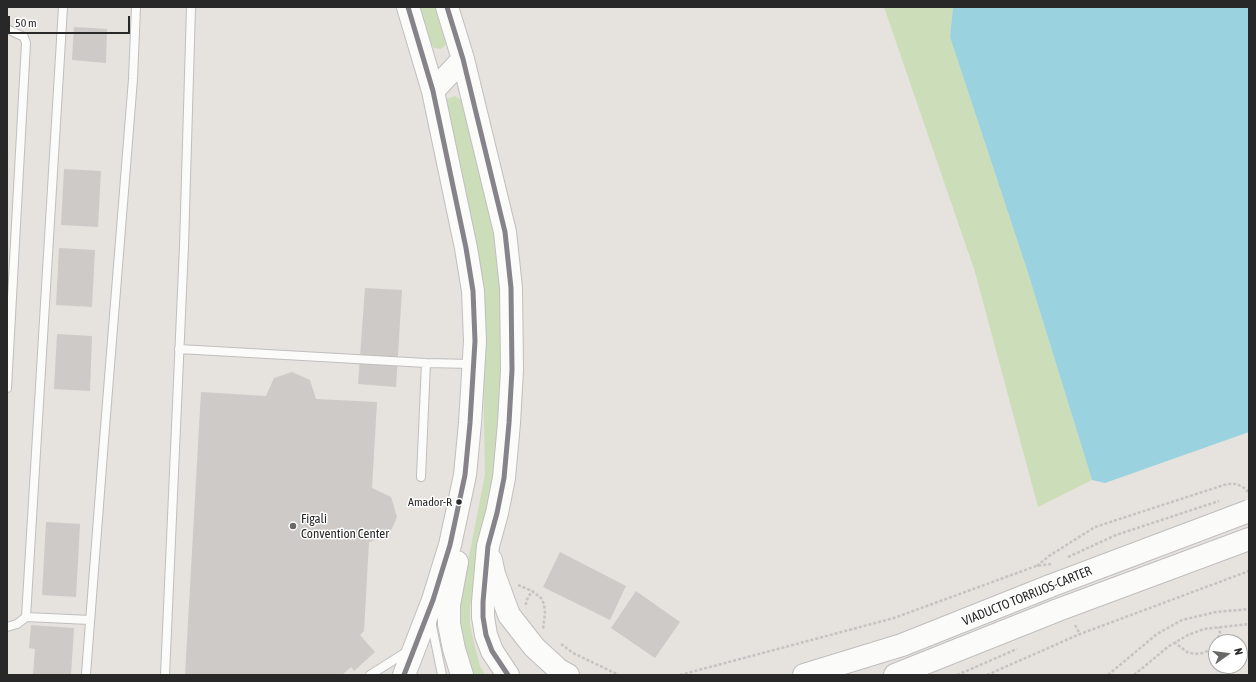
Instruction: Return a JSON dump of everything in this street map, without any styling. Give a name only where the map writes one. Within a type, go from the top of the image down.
[{"type":"main road","points":[[404,675],[417,645],[433,600],[450,545],[465,475],[475,364],[473,291],[466,248],[433,91],[408,7]]},
{"type":"main road","points":[[448,7],[463,59],[505,232],[511,288],[512,370],[509,423],[504,478],[497,513],[488,546],[483,602],[483,617],[486,636],[492,651],[508,675]]},
{"type":"main road","points":[[433,91],[463,59]]},
{"type":"main road","name":"VIADUCTO TORRIJOS-CARTER","points":[[804,675],[902,646],[1050,586],[1249,511]]},
{"type":"main road","points":[[453,529],[458,560],[449,605],[449,624],[462,675]]},
{"type":"main road","name":"VIADUCTO TORRIJOS-CARTER","points":[[895,675],[1064,619],[1249,539]]},
{"type":"main road","points":[[488,546],[494,574],[509,615],[534,647],[559,670],[568,675]]},
{"type":"lane","points":[[26,617],[64,7]]},
{"type":"lane","points":[[86,674],[133,79],[136,7]]},
{"type":"lane","points":[[165,675],[179,350],[191,7]]},
{"type":"lane","points":[[7,29],[24,37],[26,43],[7,388]]},
{"type":"lane","points":[[179,350],[426,363],[475,364]]},
{"type":"lane","points":[[420,477],[426,363]]},
{"type":"lane","points":[[433,600],[432,626],[442,675]]},
{"type":"lane","points":[[7,626],[17,624],[26,617],[90,620]]},
{"type":"lane","points":[[370,675],[417,645]]},
{"type":"path","points":[[680,675],[894,618],[1036,566],[1095,527],[1185,497],[1226,484],[1237,484],[1246,489],[1249,493]]},
{"type":"path","points":[[987,675],[1080,634],[1249,571]]},
{"type":"path","points":[[494,574],[532,591],[541,598],[544,604],[545,612],[543,631],[539,626]]},
{"type":"path","points":[[527,610],[526,601],[532,591]]},
{"type":"path","points":[[1108,675],[1157,634],[1182,620],[1216,612],[1249,608]]},
{"type":"path","points":[[1064,619],[1075,625],[1080,634]]},
{"type":"path","points":[[1134,675],[1174,642],[1204,629],[1249,624]]},
{"type":"path","points":[[1174,642],[1188,652],[1195,654],[1203,653],[1212,649],[1220,633],[1219,627]]},
{"type":"path","points":[[555,640],[574,653],[619,675]]},
{"type":"path","points":[[957,675],[1022,646]]},
{"type":"green space","points":[[418,7],[440,7],[447,29],[446,44],[441,49],[434,48],[427,37]]},
{"type":"green space","points":[[884,7],[953,7],[950,37],[1028,273],[1092,480],[1038,507],[975,272]]},
{"type":"green space","points":[[455,96],[464,102],[497,227],[506,357],[498,470],[470,607],[470,624],[474,643],[480,666],[485,675],[471,675],[459,622],[460,603],[485,474],[482,308],[445,108],[447,99]]},
{"type":"water","points":[[953,7],[1249,7],[1249,432],[1105,483],[1092,480],[1028,273],[950,37]]},
{"type":"building","points":[[74,27],[107,29],[106,63],[72,60]]},
{"type":"building","points":[[64,169],[101,171],[98,227],[61,225]]},
{"type":"building","points":[[59,248],[95,250],[92,307],[56,305]]},
{"type":"building","points":[[365,288],[402,290],[396,387],[358,384]]},
{"type":"building","points":[[57,334],[92,336],[90,391],[54,389]]},
{"type":"building","name":"Figali Convention Center","points":[[292,372],[310,380],[316,399],[377,402],[372,488],[391,497],[397,517],[389,535],[369,542],[364,631],[360,635],[375,652],[354,671],[351,667],[342,675],[185,675],[201,392],[266,396],[274,378]]},
{"type":"building","points":[[46,522],[80,524],[76,597],[42,595]]},
{"type":"building","points":[[560,552],[626,586],[610,620],[543,587]]},
{"type":"building","points":[[636,591],[680,622],[655,658],[611,628]]},
{"type":"building","points":[[31,625],[74,628],[71,675],[33,674],[35,649],[29,648]]},
{"type":"transit line","points":[[404,675],[433,600],[450,545],[465,475],[475,341],[473,291],[466,248],[433,91],[408,7]]},
{"type":"transit line","points":[[447,7],[463,59],[505,232],[511,288],[512,370],[509,423],[504,478],[497,513],[488,546],[483,602],[483,617],[486,635],[492,651],[508,675]]},
{"type":"place","name":"Amador-R","points":[[459,502]]},
{"type":"place","name":"Figali Convention Center","points":[[293,526]]}]
